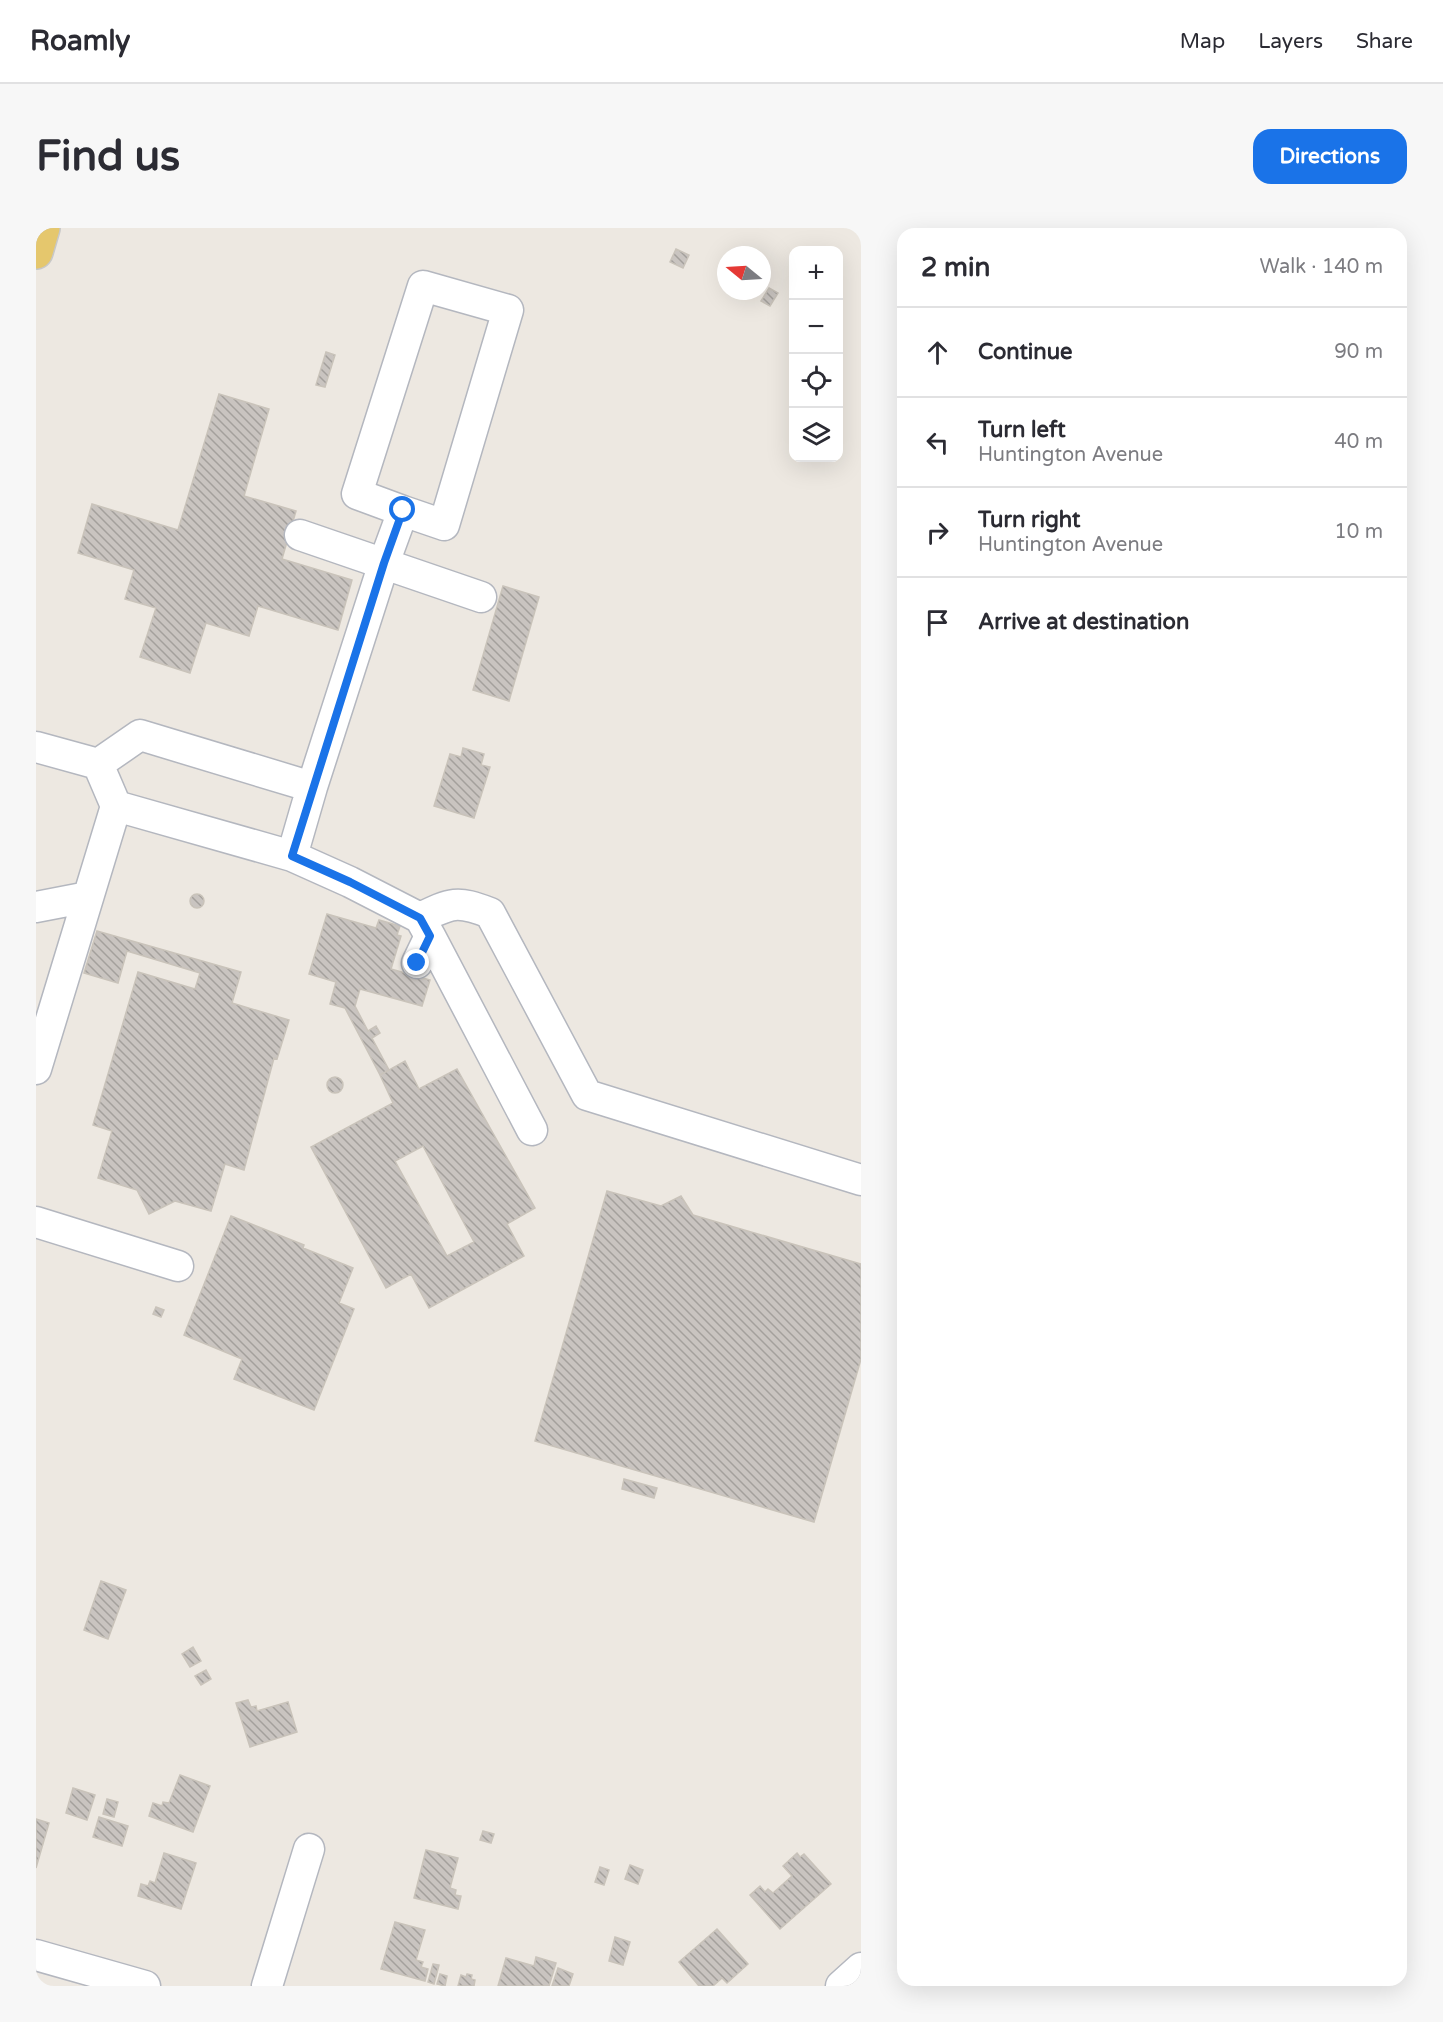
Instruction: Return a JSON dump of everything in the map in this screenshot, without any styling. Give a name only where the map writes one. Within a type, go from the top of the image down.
[{"type":"main road","points":[[36,252],[43,228]]},
{"type":"street","points":[[423,286],[508,310],[444,525],[403,510],[357,494],[423,286]]},
{"type":"street","points":[[292,856],[312,787],[403,510]]},
{"type":"street","points":[[300,535],[481,597]]},
{"type":"street","points":[[36,747],[98,764],[140,735],[312,787]]},
{"type":"street","points":[[36,1068],[116,806],[98,764]]},
{"type":"street","points":[[116,806],[292,856],[350,882],[425,927],[532,1130]]},
{"type":"street","points":[[36,907],[88,897]]},
{"type":"street","points":[[417,963],[425,927],[449,904],[469,905],[490,912],[587,1095],[861,1180]]},
{"type":"street","points":[[36,1222],[178,1266]]},
{"type":"street","points":[[267,1986],[309,1849]]},
{"type":"street","points":[[36,1954],[145,1986]]},
{"type":"street","points":[[841,1986],[861,1968]]},
{"type":"building","points":[[676,249],[689,255],[683,268],[670,262]]},
{"type":"building","points":[[771,289],[778,293],[770,306],[761,301],[771,300]]},
{"type":"building","points":[[326,352],[335,355],[325,387],[316,385]]},
{"type":"building","points":[[219,394],[269,409],[244,496],[296,511],[282,559],[352,580],[338,630],[258,606],[249,636],[206,623],[190,673],[140,657],[156,608],[125,599],[134,570],[78,553],[92,504],[178,530]]},
{"type":"building","points":[[503,586],[539,597],[509,701],[473,690]]},
{"type":"building","points":[[463,748],[484,754],[481,765],[490,767],[474,818],[434,806],[450,754],[461,757]]},
{"type":"building","points":[[197,894],[202,896],[204,901],[202,906],[197,908],[192,906],[190,901],[192,896]]},
{"type":"building","points":[[327,914],[376,928],[379,920],[400,926],[397,935],[401,936],[391,969],[430,980],[422,1006],[360,989],[355,1006],[368,1031],[376,1026],[380,1033],[372,1038],[389,1070],[380,1075],[345,1008],[330,1004],[336,982],[309,974]]},
{"type":"building","points":[[97,931],[241,972],[232,1003],[289,1020],[277,1059],[274,1058],[244,1170],[225,1164],[211,1211],[175,1201],[149,1214],[137,1190],[98,1178],[112,1131],[93,1125],[138,972],[195,989],[200,973],[127,951],[118,983],[84,973]]},
{"type":"building","points":[[405,1061],[419,1089],[457,1069],[535,1208],[507,1224],[524,1256],[429,1308],[411,1274],[386,1288],[311,1147],[393,1103],[380,1075]],"holes":[[[423,1146],[474,1242],[447,1256],[395,1161]]]},
{"type":"building","points":[[335,1077],[343,1085],[335,1093],[327,1085]]},
{"type":"building","points":[[607,1191],[661,1206],[681,1196],[693,1215],[861,1264],[861,1359],[814,1522],[535,1441]]},
{"type":"building","points":[[231,1216],[304,1245],[303,1248],[353,1268],[339,1303],[354,1309],[314,1410],[234,1379],[242,1359],[184,1335]]},
{"type":"building","points":[[156,1307],[164,1310],[161,1317],[153,1314]]},
{"type":"building","points":[[624,1479],[657,1488],[654,1498],[622,1489]]},
{"type":"building","points":[[101,1581],[126,1590],[108,1639],[84,1630]]},
{"type":"building","points":[[193,1647],[201,1661],[190,1667],[182,1654]]},
{"type":"building","points":[[206,1670],[211,1679],[201,1685],[195,1676]]},
{"type":"building","points":[[248,1700],[251,1707],[256,1706],[257,1711],[288,1702],[297,1732],[250,1747],[236,1703]]},
{"type":"building","points":[[180,1775],[210,1786],[193,1832],[149,1816],[153,1803],[162,1806],[163,1802],[169,1803]]},
{"type":"building","points":[[73,1788],[95,1795],[87,1820],[66,1813]]},
{"type":"building","points":[[107,1799],[118,1802],[114,1817],[103,1814]]},
{"type":"building","points":[[99,1817],[128,1826],[122,1846],[93,1837]]},
{"type":"building","points":[[36,1819],[49,1823],[36,1868]]},
{"type":"building","points":[[483,1831],[494,1834],[491,1843],[480,1840]]},
{"type":"building","points":[[426,1850],[458,1858],[450,1888],[456,1890],[455,1895],[461,1896],[458,1909],[414,1898]]},
{"type":"building","points":[[164,1853],[196,1863],[181,1909],[138,1896],[141,1884],[148,1886],[150,1881],[155,1883]]},
{"type":"building","points":[[797,1853],[800,1857],[804,1854],[831,1884],[780,1929],[750,1895],[760,1886],[765,1892],[768,1889],[773,1893],[792,1876],[783,1866]]},
{"type":"building","points":[[630,1865],[643,1870],[638,1884],[625,1879]]},
{"type":"building","points":[[600,1867],[609,1870],[604,1885],[595,1882]]},
{"type":"building","points":[[395,1922],[425,1930],[416,1960],[423,1962],[421,1967],[428,1969],[425,1981],[381,1969]]},
{"type":"building","points":[[717,1929],[748,1964],[727,1983],[722,1978],[713,1986],[699,1986],[679,1962]]},
{"type":"building","points":[[615,1937],[630,1942],[623,1965],[609,1961]]},
{"type":"building","points":[[536,1957],[556,1963],[549,1986],[498,1986],[506,1958],[534,1966]]},
{"type":"building","points":[[433,1964],[439,1965],[434,1984],[428,1982]]},
{"type":"building","points":[[558,1968],[573,1974],[569,1986],[552,1986]]},
{"type":"building","points":[[440,1974],[447,1976],[445,1986],[437,1984]]},
{"type":"building","points":[[467,1974],[472,1975],[471,1979],[475,1980],[474,1986],[458,1986],[461,1975],[466,1977]]},
{"type":"route","points":[[403,510],[312,787],[292,856],[350,882],[420,918],[430,936],[417,963]]}]
